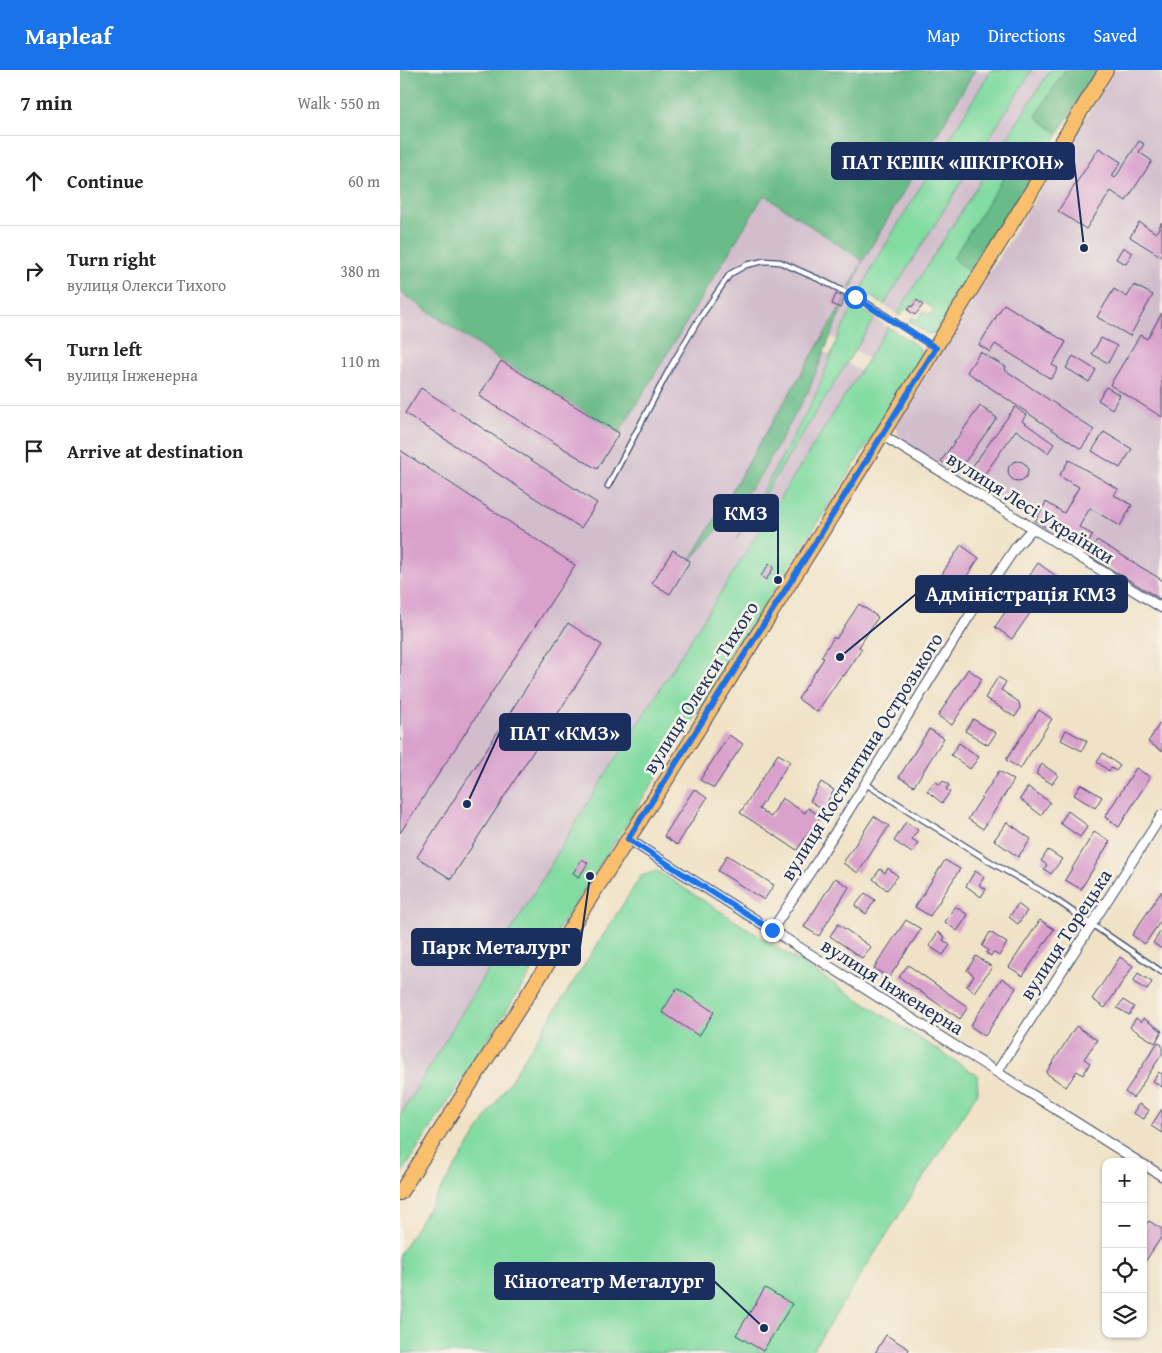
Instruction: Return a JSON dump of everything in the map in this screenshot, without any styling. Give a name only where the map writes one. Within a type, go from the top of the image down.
[{"type":"main road","name":"вулиця Олекси Тихого","points":[[400,1193],[628,839],[882,435],[1106,70]]},
{"type":"street","name":"вулиця Лесі Українки","points":[[882,435],[1162,608]]},
{"type":"street","name":"вулиця Костянтина Острозького","points":[[772,930],[818,860],[968,618],[1016,547],[1032,528]]},
{"type":"street","name":"вулиця Торецька","points":[[997,1072],[1162,815]]},
{"type":"street","name":"вулиця Інженерна","points":[[628,839],[1133,1158]]},
{"type":"street","points":[[1147,1166],[1160,1172]]},
{"type":"lane","points":[[608,486],[698,319],[730,274],[746,265],[764,261],[780,262],[865,302],[936,348]]},
{"type":"lane","points":[[865,784],[994,864],[1050,896],[1162,972]]},
{"type":"shaded area","points":[[975,70],[991,70],[874,264],[837,339],[829,337],[858,271],[840,308],[692,558],[731,514],[762,473],[808,392],[823,352],[831,355],[816,395],[742,529],[847,363],[860,371],[584,809],[400,1116],[400,292],[501,361],[619,433],[764,195],[863,261]]},
{"type":"shaded area","points":[[1032,70],[1050,70],[897,314],[884,305]]},
{"type":"shaded area","points":[[1115,70],[1162,70],[1162,601],[901,440],[895,426]]},
{"type":"shaded area","points":[[875,318],[888,327],[868,359],[855,350]]},
{"type":"green space","points":[[400,70],[975,70],[863,261],[764,195],[619,433],[501,361],[400,292]]},
{"type":"green space","points":[[991,70],[1032,70],[884,305],[869,295],[860,292],[874,264]]},
{"type":"green space","points":[[1050,70],[1065,70],[1036,116],[1058,134],[1029,181],[1011,167],[954,259],[972,274],[936,333],[928,334],[909,321],[912,317],[917,320],[923,311],[930,315],[934,309],[922,301],[921,303],[916,300],[912,307],[910,306],[908,310],[905,309],[900,316],[897,314]]},
{"type":"green space","points":[[1065,70],[1097,70],[1058,134],[1036,116]]},
{"type":"green space","points":[[1011,166],[1029,181],[972,274],[953,258]]},
{"type":"green space","points":[[863,261],[851,288],[849,288]]},
{"type":"green space","points":[[845,297],[808,392],[762,473],[731,514],[690,561],[840,308]]},
{"type":"green space","points":[[854,305],[875,318],[736,540],[816,395],[837,339]]},
{"type":"green space","points":[[888,327],[919,347],[923,356],[663,767],[400,1176],[400,1116],[584,809]]},
{"type":"green space","points":[[657,871],[977,1075],[978,1092],[811,1353],[400,1353],[400,1253],[641,876]]},
{"type":"building","points":[[1139,141],[1144,144],[1139,152],[1152,161],[1126,201],[1111,191],[1086,229],[1058,211],[1099,148],[1121,162],[1112,176],[1115,178]]},
{"type":"building","points":[[1139,222],[1156,233],[1162,222],[1162,257],[1130,237]]},
{"type":"building","points":[[1123,247],[1132,253],[1126,264],[1116,259]]},
{"type":"building","points":[[1134,285],[1153,295],[1130,336],[1097,317],[1114,289],[1127,297]]},
{"type":"building","points":[[836,294],[845,297],[840,308],[832,304]]},
{"type":"building","points":[[917,300],[923,305],[915,315],[908,310]]},
{"type":"building","points":[[1004,304],[1066,342],[1052,365],[1058,368],[1051,379],[995,344],[990,352],[979,345]]},
{"type":"building","points":[[1162,313],[1162,417],[1110,385],[1140,335],[1147,339]]},
{"type":"building","points":[[1101,338],[1117,346],[1108,363],[1092,354]]},
{"type":"building","points":[[980,352],[1006,367],[1005,370],[1094,430],[1081,449],[967,372]]},
{"type":"building","points":[[1073,356],[1096,370],[1089,382],[1066,368]]},
{"type":"building","points":[[501,361],[619,433],[597,469],[479,396]]},
{"type":"building","points":[[1106,387],[1120,395],[1112,409],[1098,400]]},
{"type":"building","points":[[421,388],[597,503],[581,528],[405,413]]},
{"type":"building","points":[[980,406],[997,418],[957,473],[941,461]]},
{"type":"building","points":[[1015,407],[1026,415],[1022,421],[1054,444],[1048,453],[1016,430],[979,482],[967,474]]},
{"type":"building","points":[[1104,432],[1132,449],[1120,468],[1092,451]]},
{"type":"building","points":[[400,450],[575,565],[400,833]]},
{"type":"building","points":[[1069,460],[1118,489],[1114,495],[1132,505],[1120,526],[1090,508],[1079,527],[1093,535],[1084,550],[1035,521],[1046,502],[1064,513],[1079,487],[1059,476]]},
{"type":"building","points":[[1018,461],[1025,464],[1028,471],[1025,478],[1018,481],[1011,478],[1008,471],[1011,464]]},
{"type":"building","points":[[1097,540],[1162,580],[1162,600],[1088,555]]},
{"type":"building","points":[[961,545],[979,558],[945,609],[927,597]]},
{"type":"building","points":[[673,550],[690,561],[670,594],[652,583]]},
{"type":"building","points":[[1038,563],[1056,576],[1012,639],[995,627]]},
{"type":"building","points":[[769,564],[774,567],[766,580],[761,576]]},
{"type":"building","points":[[859,604],[878,617],[859,647],[862,649],[817,712],[798,699],[824,658],[821,657],[834,637],[836,639]]},
{"type":"building","points":[[568,623],[602,645],[451,879],[417,857]]},
{"type":"building","points":[[968,669],[982,679],[952,725],[938,716]]},
{"type":"building","points":[[998,677],[1006,682],[1001,690],[1019,702],[1020,709],[1015,717],[985,698]]},
{"type":"building","points":[[1039,710],[1052,719],[1020,769],[1006,760]]},
{"type":"building","points":[[973,719],[996,733],[988,745],[965,731]]},
{"type":"building","points":[[1162,720],[1162,751],[1148,742]]},
{"type":"building","points":[[929,729],[944,738],[914,786],[899,777]]},
{"type":"building","points":[[1066,730],[1087,741],[1082,751],[1061,740]]},
{"type":"building","points":[[729,735],[743,744],[714,788],[700,780]]},
{"type":"building","points":[[959,743],[979,757],[970,769],[951,755]]},
{"type":"building","points":[[1103,753],[1120,766],[1116,771],[1111,768],[1109,771],[1097,762]]},
{"type":"building","points":[[778,754],[790,761],[759,809],[771,817],[782,798],[805,813],[808,808],[820,816],[797,850],[740,813]]},
{"type":"building","points":[[1042,764],[1058,775],[1052,784],[1036,774]]},
{"type":"building","points":[[1136,768],[1150,777],[1119,827],[1105,817]]},
{"type":"building","points":[[999,771],[1014,780],[983,829],[968,819]]},
{"type":"building","points":[[935,781],[940,785],[943,781],[949,785],[946,789],[950,792],[942,803],[927,791]]},
{"type":"building","points":[[821,782],[834,790],[823,809],[810,801]]},
{"type":"building","points":[[1081,784],[1102,797],[1095,808],[1074,795]]},
{"type":"building","points":[[1028,787],[1050,802],[1041,815],[1020,799]]},
{"type":"building","points":[[694,789],[707,798],[677,845],[664,836]]},
{"type":"building","points":[[1068,811],[1088,826],[1080,837],[1060,823]]},
{"type":"building","points":[[874,816],[889,826],[858,873],[843,863]]},
{"type":"building","points":[[906,822],[918,830],[912,839],[918,843],[912,853],[894,841]]},
{"type":"building","points":[[1007,822],[1031,839],[1018,857],[994,840]]},
{"type":"building","points":[[1094,832],[1110,841],[1081,889],[1065,880]]},
{"type":"building","points":[[1048,850],[1062,859],[1051,874],[1044,869],[1047,865],[1041,861]]},
{"type":"building","points":[[727,855],[774,885],[764,900],[718,871]]},
{"type":"building","points":[[582,859],[588,863],[579,877],[573,873]]},
{"type":"building","points":[[945,860],[960,869],[930,916],[915,907]]},
{"type":"building","points":[[888,868],[898,876],[887,890],[873,879],[880,869],[885,873]]},
{"type":"building","points":[[975,871],[984,877],[979,885],[986,889],[981,897],[966,886]]},
{"type":"building","points":[[835,878],[849,887],[819,936],[804,927]]},
{"type":"building","points":[[1162,891],[1162,919],[1145,944],[1132,935]]},
{"type":"building","points":[[865,893],[875,900],[866,914],[855,906]]},
{"type":"building","points":[[1018,904],[1027,911],[1018,924],[1009,917]]},
{"type":"building","points":[[955,906],[968,915],[957,931],[945,922]]},
{"type":"building","points":[[906,920],[921,929],[889,978],[874,968]]},
{"type":"building","points":[[1040,920],[1054,929],[1023,976],[1009,967]]},
{"type":"building","points":[[838,924],[871,947],[862,958],[830,936]]},
{"type":"building","points":[[938,932],[945,937],[943,940],[950,945],[943,955],[929,946]]},
{"type":"building","points":[[990,932],[1007,943],[999,956],[993,952],[991,956],[986,953],[988,950],[982,946]]},
{"type":"building","points":[[1160,932],[1162,933],[1162,949],[1153,943]]},
{"type":"building","points":[[976,956],[992,967],[974,992],[967,986],[974,976],[967,970]]},
{"type":"building","points":[[1120,957],[1133,966],[1105,1008],[1092,999]]},
{"type":"building","points":[[908,965],[968,1007],[960,1019],[899,977]]},
{"type":"building","points":[[1138,973],[1152,982],[1147,990],[1133,982]]},
{"type":"building","points":[[1002,978],[1016,988],[985,1036],[970,1026]]},
{"type":"building","points":[[677,988],[714,1012],[699,1036],[662,1012]]},
{"type":"building","points":[[1123,1000],[1134,1007],[1129,1015],[1117,1008]]},
{"type":"building","points":[[1136,1018],[1141,1022],[1143,1018],[1162,1031],[1155,1043],[1130,1027]]},
{"type":"building","points":[[1076,1026],[1097,1040],[1084,1059],[1090,1063],[1083,1075],[1077,1071],[1066,1087],[1046,1073]]},
{"type":"building","points":[[1158,1042],[1162,1045],[1162,1054],[1133,1098],[1125,1092]]},
{"type":"building","points":[[1159,1072],[1162,1074],[1162,1087],[1153,1081]]},
{"type":"building","points":[[1139,1104],[1149,1110],[1144,1119],[1133,1113]]},
{"type":"building","points":[[1162,1109],[1162,1133],[1151,1126]]},
{"type":"building","points":[[1149,1221],[1162,1229],[1162,1236],[1147,1259],[1147,1248],[1147,1224]]},
{"type":"building","points":[[765,1288],[792,1304],[763,1351],[736,1335]]},
{"type":"building","points":[[886,1335],[909,1349],[907,1353],[875,1353]]},
{"type":"place","name":"ПАТ КЕШК «ШКІРКОН»","points":[[1084,248]]},
{"type":"place","name":"КМЗ","points":[[778,580]]},
{"type":"place","name":"Адміністрація КМЗ","points":[[840,657]]},
{"type":"place","name":"ПАТ «КМЗ»","points":[[467,804]]},
{"type":"place","name":"Парк Металург","points":[[590,876]]},
{"type":"place","name":"Кінотеатр Металург","points":[[764,1328]]},
{"type":"route","points":[[772,930],[628,839],[936,348],[855,297]]}]
